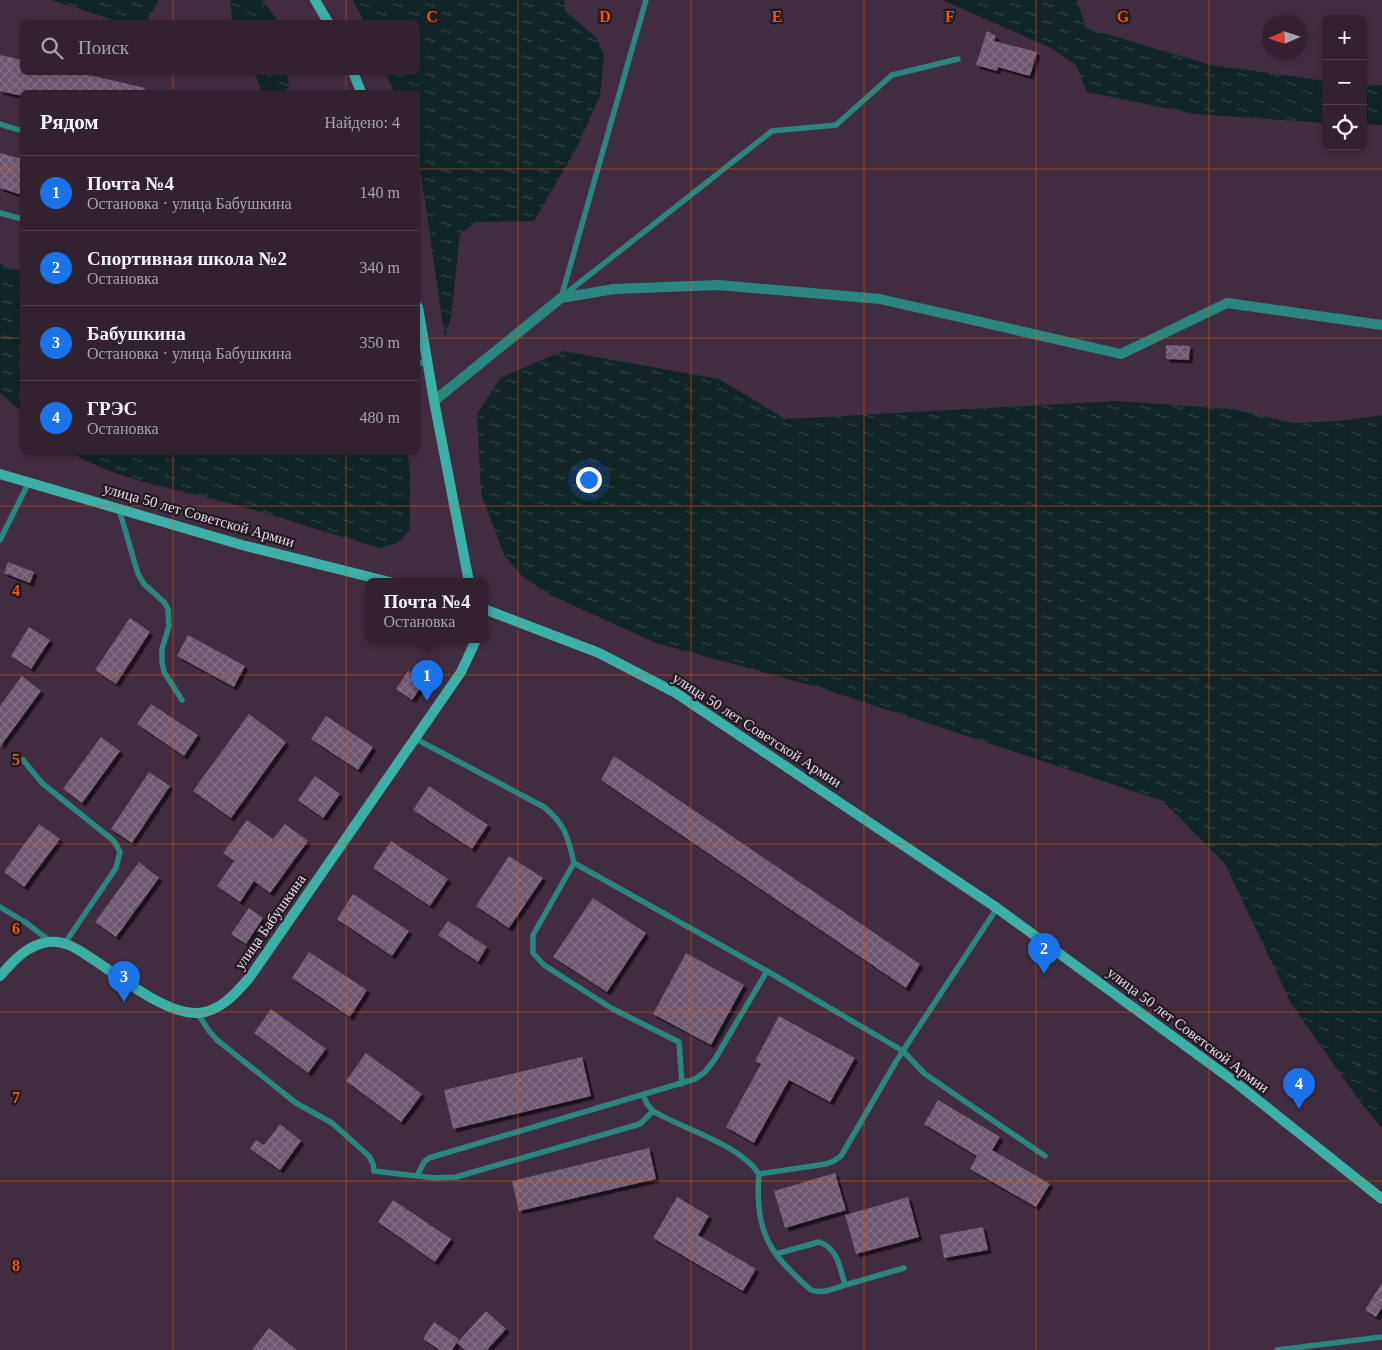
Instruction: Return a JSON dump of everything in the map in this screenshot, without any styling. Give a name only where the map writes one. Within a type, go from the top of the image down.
[{"type":"main road","points":[[315,0],[327,20]]},
{"type":"main road","points":[[354,75],[360,90]]},
{"type":"main road","points":[[420,329],[423,363],[434,401],[468,578]]},
{"type":"main road","name":"улица 50 лет Советской Армии","points":[[0,474],[242,545],[374,578]]},
{"type":"main road","name":"улица 50 лет Советской Армии","points":[[488,611],[599,653],[676,693],[997,908],[1235,1082],[1382,1199]]},
{"type":"main road","name":"улица Бабушкина","points":[[198,1014],[214,1009],[224,1003],[250,977],[416,739],[461,672],[475,643]]},
{"type":"main road","points":[[0,976],[16,959],[38,945],[50,942],[65,943],[81,951],[162,1004],[178,1011],[198,1014]]},
{"type":"street","points":[[434,401],[561,298],[614,288],[719,285],[880,298],[1121,354],[1227,303],[1382,324]]},
{"type":"lane","points":[[561,298],[646,0]]},
{"type":"lane","points":[[561,298],[772,132],[836,125],[892,75],[958,59]]},
{"type":"lane","points":[[0,124],[20,130]]},
{"type":"lane","points":[[0,213],[20,218]]},
{"type":"lane","points":[[0,540],[29,482]]},
{"type":"lane","points":[[118,509],[138,574],[144,584],[164,602],[168,610],[169,626],[162,649],[162,661],[164,672],[182,700]]},
{"type":"lane","points":[[416,739],[544,807],[555,816],[565,831],[574,863],[767,971],[903,1051],[925,1074],[1045,1156]]},
{"type":"lane","points":[[23,760],[42,783],[114,841],[120,852],[116,868],[65,943]]},
{"type":"lane","points":[[574,863],[533,935],[533,953],[544,965],[611,1008],[679,1042],[682,1084]]},
{"type":"lane","points":[[0,907],[25,922],[50,942]]},
{"type":"lane","points":[[759,1174],[826,1164],[841,1156],[903,1051],[997,908]]},
{"type":"lane","points":[[417,1176],[424,1162],[429,1158],[695,1079],[705,1072],[767,971]]},
{"type":"lane","points":[[198,1014],[217,1040],[296,1104],[332,1123],[369,1156],[374,1172],[435,1178],[467,1175],[640,1124],[654,1112]]},
{"type":"lane","points":[[643,1094],[647,1104],[654,1112],[739,1154],[752,1163],[759,1174],[757,1194],[759,1209],[769,1243],[776,1254],[811,1290],[825,1292],[904,1268]]},
{"type":"lane","points":[[776,1254],[819,1242],[826,1244],[836,1256],[845,1285]]},
{"type":"lane","points":[[1277,1350],[1382,1337]]},
{"type":"water","points":[[51,0],[159,0],[147,20],[114,20]]},
{"type":"water","points":[[230,0],[262,0],[277,20],[231,20]]},
{"type":"water","points":[[353,0],[564,0],[565,11],[596,37],[604,55],[600,96],[576,149],[534,221],[475,222],[460,235],[451,317],[445,338],[420,169],[420,90],[393,90],[387,75],[420,75],[420,20],[363,20]]},
{"type":"water","points":[[942,0],[1077,0],[1086,28],[1211,65],[1322,80],[1322,123],[1194,114],[1087,92],[1076,65],[1051,48]]},
{"type":"water","points":[[254,75],[287,75],[289,87],[285,90],[261,90],[256,76]]},
{"type":"water","points":[[1382,85],[1382,125],[1367,124],[1367,86]]},
{"type":"water","points":[[0,264],[20,271],[20,410],[0,393]]},
{"type":"water","points":[[563,351],[719,379],[785,419],[1117,401],[1231,409],[1294,423],[1339,421],[1382,415],[1382,1128],[1360,1102],[1291,1003],[1225,864],[1163,801],[821,688],[656,643],[548,594],[522,576],[504,555],[481,494],[477,414],[500,378]]},
{"type":"water","points":[[76,455],[407,455],[410,468],[410,529],[398,543],[379,548],[250,509],[129,477]]},
{"type":"building","points":[[987,31],[996,36],[994,41],[1037,52],[1030,76],[998,67],[997,71],[976,65]]},
{"type":"building","points":[[0,55],[20,60],[20,75],[89,75],[145,88],[144,90],[20,90],[20,96],[0,91]]},
{"type":"building","points":[[0,153],[20,158],[20,194],[0,188]]},
{"type":"building","points":[[1166,345],[1190,346],[1189,360],[1166,359]]},
{"type":"building","points":[[8,562],[34,572],[30,583],[4,573]]},
{"type":"building","points":[[130,618],[150,632],[116,684],[95,670]]},
{"type":"building","points":[[29,627],[50,640],[31,669],[11,656]]},
{"type":"building","points":[[188,635],[245,666],[234,687],[177,656]]},
{"type":"building","points":[[408,671],[424,682],[412,700],[396,689]]},
{"type":"building","points":[[22,676],[41,691],[0,747],[0,706]]},
{"type":"building","points":[[151,704],[198,735],[184,756],[137,724]]},
{"type":"building","points":[[249,714],[286,742],[231,818],[193,791]]},
{"type":"building","points":[[326,716],[373,747],[358,770],[311,739]]},
{"type":"building","points":[[101,737],[120,751],[82,803],[63,789]]},
{"type":"building","points":[[614,756],[920,964],[906,988],[601,780]]},
{"type":"building","points":[[149,772],[170,786],[132,843],[111,829]]},
{"type":"building","points":[[315,776],[340,794],[323,818],[298,800]]},
{"type":"building","points":[[429,786],[488,825],[472,849],[413,810]]},
{"type":"building","points":[[247,820],[273,839],[285,824],[308,841],[270,893],[254,881],[240,902],[217,886],[234,861],[223,853]]},
{"type":"building","points":[[39,824],[60,839],[24,887],[4,872]]},
{"type":"building","points":[[391,841],[448,879],[430,906],[373,868]]},
{"type":"building","points":[[509,856],[543,878],[509,928],[476,906]]},
{"type":"building","points":[[139,862],[159,878],[116,937],[95,922]]},
{"type":"building","points":[[353,894],[409,931],[392,956],[337,919]]},
{"type":"building","points":[[593,898],[646,933],[607,992],[553,957]]},
{"type":"building","points":[[249,908],[263,918],[246,944],[231,934]]},
{"type":"building","points":[[448,921],[487,947],[478,962],[438,935]]},
{"type":"building","points":[[309,952],[367,990],[350,1017],[292,978]]},
{"type":"building","points":[[686,953],[744,985],[711,1045],[653,1014]]},
{"type":"building","points":[[271,1009],[326,1049],[308,1073],[254,1033]]},
{"type":"building","points":[[779,1016],[855,1058],[830,1102],[789,1080],[754,1143],[726,1127],[761,1064],[755,1061]]},
{"type":"building","points":[[366,1053],[422,1094],[401,1122],[346,1081]]},
{"type":"building","points":[[582,1057],[591,1096],[453,1129],[444,1090]]},
{"type":"building","points":[[938,1100],[1000,1137],[992,1150],[1050,1184],[1036,1207],[970,1169],[977,1156],[924,1124]]},
{"type":"building","points":[[280,1124],[301,1141],[280,1170],[250,1149],[256,1140],[264,1145]]},
{"type":"building","points":[[649,1148],[656,1179],[519,1211],[512,1181]]},
{"type":"building","points":[[835,1173],[846,1210],[785,1228],[774,1191]]},
{"type":"building","points":[[677,1197],[709,1216],[698,1235],[756,1269],[743,1291],[653,1238]]},
{"type":"building","points":[[908,1197],[919,1237],[856,1254],[845,1215]]},
{"type":"building","points":[[393,1200],[451,1239],[435,1262],[378,1222]]},
{"type":"building","points":[[983,1227],[988,1250],[944,1258],[940,1235]]},
{"type":"building","points":[[1382,1283],[1382,1307],[1376,1317],[1365,1310]]},
{"type":"building","points":[[486,1311],[506,1329],[487,1350],[465,1350],[457,1343]]},
{"type":"building","points":[[434,1322],[459,1339],[452,1350],[440,1350],[423,1339]]},
{"type":"building","points":[[269,1328],[297,1350],[252,1350]]},
{"type":"place","name":"Почта №4","points":[[427,701]]},
{"type":"place","name":"Спортивная школа №2","points":[[1044,974]]},
{"type":"place","name":"Бабушкина","points":[[124,1002]]},
{"type":"place","name":"ГРЭС","points":[[1299,1109]]}]
